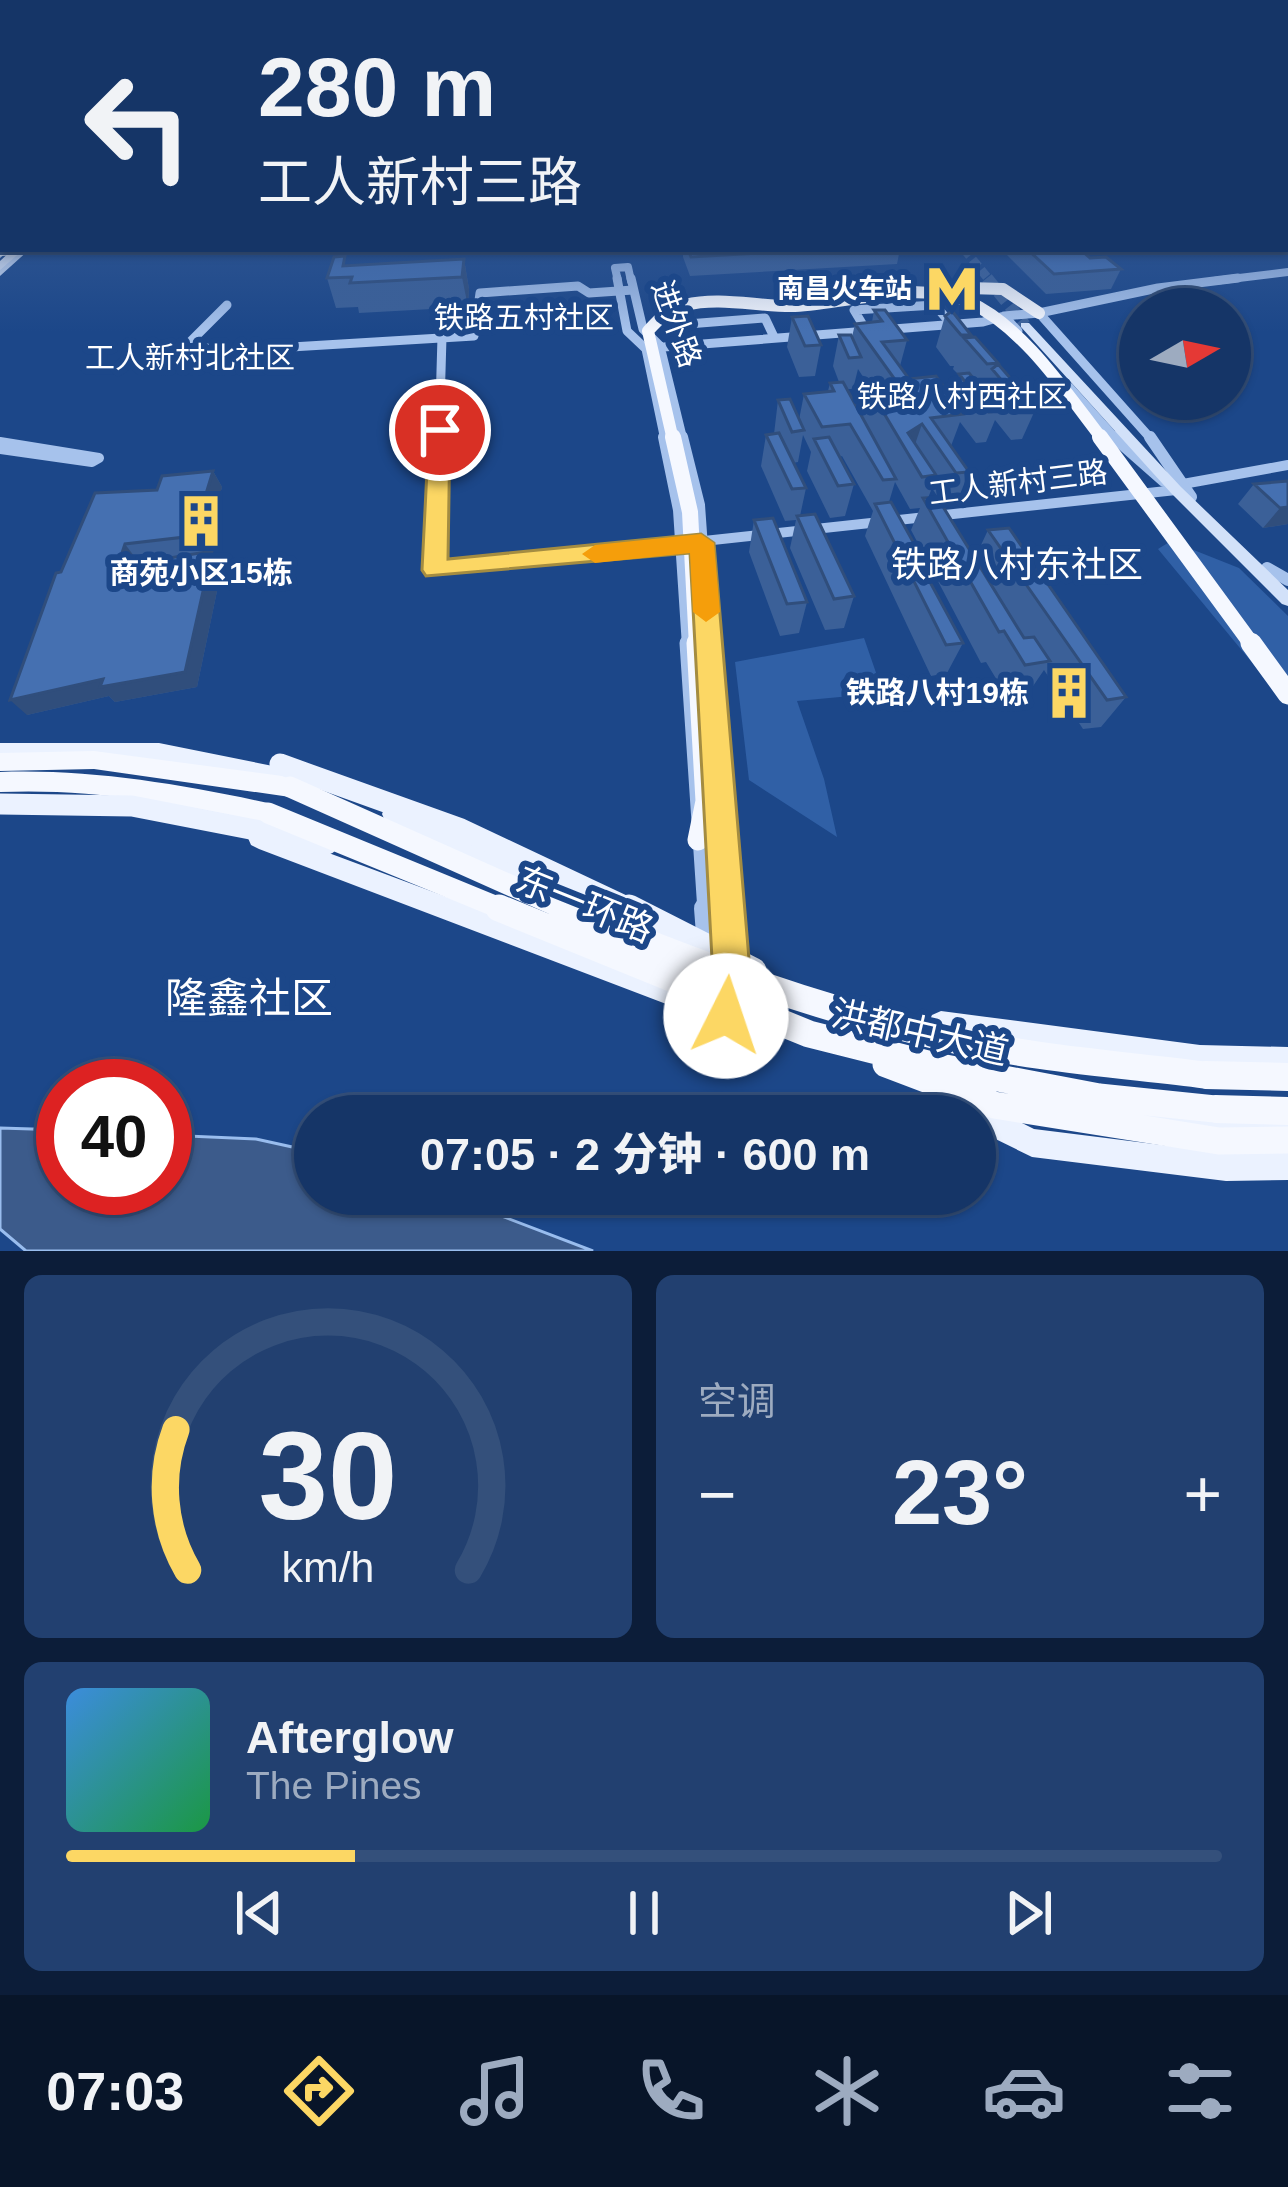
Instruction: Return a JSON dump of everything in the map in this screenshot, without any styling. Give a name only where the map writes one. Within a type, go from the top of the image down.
[{"type":"highway","points":[[698,840],[706,801],[690,512],[648,331],[669,309],[728,300],[751,304],[770,298],[980,284],[1011,289],[1032,320]]},
{"type":"highway","points":[[653,347],[670,316],[751,304],[945,297],[984,306],[1004,322],[1096,431],[1288,691]]},
{"type":"highway","name":"东一环路","points":[[0,762],[94,760],[290,787],[610,928],[805,998],[944,1038],[1205,1075],[1288,1077]]},
{"type":"highway","name":"东一环路","points":[[0,782],[85,781],[160,790],[268,813],[809,1034],[940,1067],[1099,1096],[1288,1111]]},
{"type":"highway","points":[[809,1034],[994,1105],[1219,1141],[1288,1140]]},
{"type":"main road","points":[[1032,320],[1288,600]]},
{"type":"main road","points":[[1183,490],[1288,584]]},
{"type":"main road","points":[[0,742],[122,741],[280,764],[359,786],[628,906],[805,998]]},
{"type":"main road","name":"洪都中大道","points":[[0,752],[159,752],[329,787],[804,989],[950,1026],[1200,1058],[1288,1060]]},
{"type":"main road","name":"洪都中大道","points":[[0,801],[92,798],[166,805],[726,1016],[886,1068],[1219,1126],[1288,1125]]},
{"type":"main road","points":[[0,801],[132,806],[363,851]]},
{"type":"main road","points":[[886,1068],[1032,1143],[1226,1167],[1288,1166]]},
{"type":"street","points":[[653,347],[1004,316],[1032,320],[1158,287],[1288,272]]},
{"type":"street","points":[[227,305],[185,347],[242,350],[474,336],[480,293],[578,286],[589,293],[626,290]]},
{"type":"street","name":"进外路","points":[[626,290],[627,331],[653,347],[699,505],[719,954],[726,1016]]},
{"type":"street","points":[[866,330],[854,310],[935,305],[951,324]]},
{"type":"street","points":[[1004,316],[1128,453],[1183,490]]},
{"type":"street","points":[[681,344],[675,325],[765,318],[775,337]]},
{"type":"street","name":"工人新村三路","points":[[442,337],[435,570],[1183,490],[1288,465]]},
{"type":"street","name":"进外路","points":[[653,347],[681,545],[698,840],[719,954],[701,1006]]},
{"type":"street","points":[[0,445],[100,458],[92,462],[0,445]]},
{"type":"shaded area","points":[[1171,541],[1239,568],[1288,616],[1288,706],[1158,549]]},
{"type":"shaded area","points":[[864,638],[883,693],[797,701],[824,779],[837,837],[749,780],[735,662]]},
{"type":"shaded area","points":[[0,1128],[36,1129],[36,1215],[192,1215],[192,1136],[256,1139],[294,1147],[294,1215],[499,1215],[593,1251],[26,1251],[0,1229]]},
{"type":"building","points":[[689,252],[777,252],[691,257]]},
{"type":"building","points":[[1030,252],[1083,252],[1090,258],[1106,257],[1121,269],[1054,274]]},
{"type":"building","points":[[345,256],[343,266],[464,259],[462,277],[350,283],[352,277],[327,278],[334,257]]},
{"type":"building","points":[[874,310],[885,310],[907,340],[882,342],[909,379],[936,376],[963,414],[931,418],[969,472],[956,473],[922,424],[908,433],[936,475],[922,477],[866,383],[896,381],[855,324],[882,321]]},
{"type":"building","points":[[952,311],[971,335],[961,335],[945,316]]},
{"type":"building","points":[[808,316],[821,345],[805,346],[792,317]]},
{"type":"building","points":[[839,335],[851,335],[861,357],[849,358]]},
{"type":"building","points":[[975,337],[998,363],[987,364],[964,338]]},
{"type":"building","points":[[998,364],[1036,408],[1026,409],[992,369]]},
{"type":"building","points":[[969,373],[999,411],[989,412],[959,374]]},
{"type":"building","points":[[843,382],[896,479],[883,480],[850,424],[822,427],[804,394],[834,391],[830,383]]},
{"type":"building","points":[[790,399],[804,430],[792,432],[778,400]]},
{"type":"building","points":[[779,433],[806,488],[792,489],[766,435]]},
{"type":"building","points":[[829,437],[854,484],[838,486],[814,439]]},
{"type":"building","points":[[213,471],[193,536],[125,544],[119,562],[134,560],[133,564],[212,551],[185,672],[100,687],[103,679],[10,700],[56,573],[61,572],[95,493],[157,490],[162,476]]},
{"type":"building","points":[[1288,481],[1288,507],[1280,508],[1254,484]]},
{"type":"building","points":[[937,497],[1024,638],[1034,637],[1050,661],[1025,665],[1004,631],[999,632],[923,498]]},
{"type":"building","points":[[891,502],[963,643],[946,645],[875,504]]},
{"type":"building","points":[[815,514],[854,596],[834,599],[797,516]]},
{"type":"building","points":[[773,518],[807,602],[787,604],[754,520]]},
{"type":"building","points":[[1009,528],[1126,697],[1107,700],[988,530]]},
{"type":"tunnel","points":[[966,252],[990,281]]},
{"type":"tunnel","points":[[987,278],[1025,325]]},
{"type":"railway","points":[[0,253],[20,252]]},
{"type":"slow traffic","points":[[595,554],[701,543],[706,612]]},
{"type":"place","name":"南昌火车站","points":[[952,289]]},
{"type":"place","name":"商苑小区15栋","points":[[201,521]]},
{"type":"place","name":"铁路八村19栋","points":[[1069,693]]},
{"type":"district","name":"铁路五村社区","points":[[524,318]]},
{"type":"district","name":"工人新村北社区","points":[[190,358]]},
{"type":"district","name":"铁路八村西社区","points":[[962,397]]},
{"type":"district","name":"铁路八村东社区","points":[[1017,564]]},
{"type":"district","name":"隆鑫社区","points":[[249,998]]},
{"type":"route","points":[[440,430],[435,570],[701,543],[730,959],[726,1016]]}]
